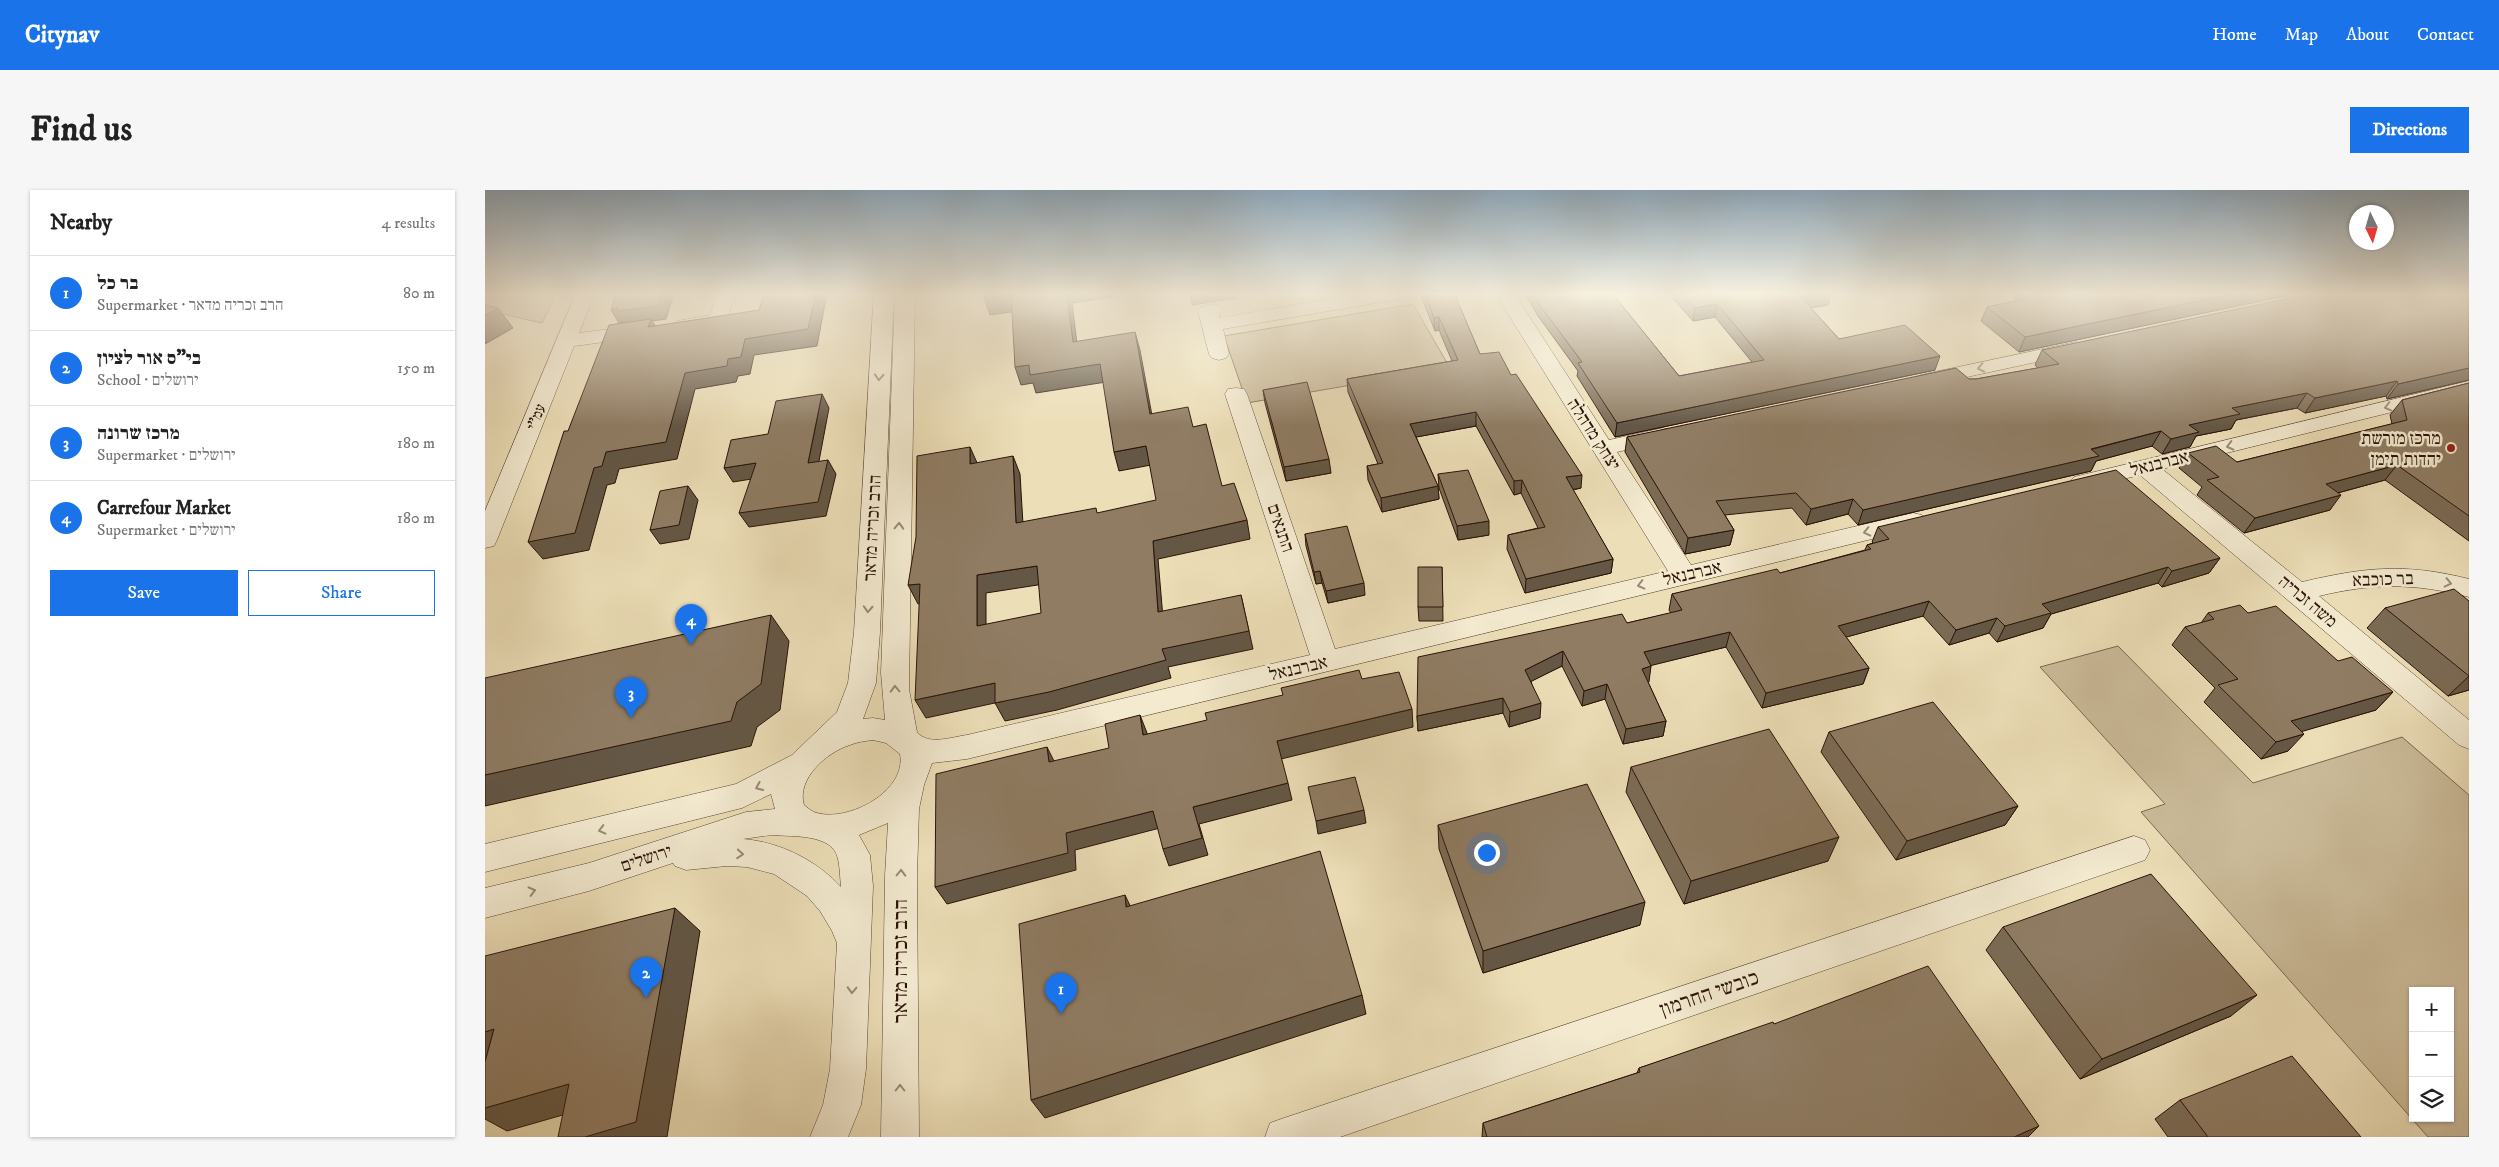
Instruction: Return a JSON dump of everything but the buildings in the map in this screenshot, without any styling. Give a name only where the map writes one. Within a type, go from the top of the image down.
[{"type":"street","name":"עמ\"י","points":[[485,540],[569,337]]},
{"type":"street","points":[[567,341],[594,337]]},
{"type":"street","name":"הרב זכריה מדאר","points":[[809,755],[849,718],[862,682],[867,632],[882,337]]},
{"type":"street","name":"הרב זכריה מדאר","points":[[904,337],[895,673],[899,724],[909,742]]},
{"type":"street","points":[[1215,337],[1219,354]]},
{"type":"street","name":"יצחק מדהלה","points":[[1532,337],[1684,575]]},
{"type":"street","points":[[1902,385],[2095,344]]},
{"type":"street","name":"אברבנאל","points":[[2058,487],[2469,387]]},
{"type":"street","name":"התנאים","points":[[1236,394],[1326,661]]},
{"type":"street","points":[[1602,448],[1680,432]]},
{"type":"street","name":"משה זכריה","points":[[2145,467],[2469,737]]},
{"type":"street","name":"אברבנאל","points":[[909,742],[933,752],[967,747],[1933,516]]},
{"type":"street","name":"בר כוכבא","points":[[2297,592],[2356,578],[2392,575],[2431,579],[2469,588]]},
{"type":"street","points":[[818,826],[846,826],[865,820],[883,811],[909,786],[916,772],[917,759],[909,742],[890,730],[855,731],[809,755],[791,778],[786,792],[788,806],[795,817],[845,840],[854,854],[857,886],[849,1069],[842,1105],[829,1137]]},
{"type":"street","name":"ירושלים","points":[[485,858],[742,795],[782,776],[809,755]]},
{"type":"street","name":"הרב זכריה מדאר","points":[[900,1137],[901,876],[904,809],[909,786]]},
{"type":"street","name":"ירושלים","points":[[485,903],[589,877],[746,825],[772,822],[818,826]]},
{"type":"street","name":"כובשי החרמון","points":[[1284,1137],[2134,850]]},
{"type":"street","points":[[589,877],[694,854],[736,853],[769,857],[806,873],[821,888],[833,902],[854,942]]},
{"type":"shaded area","points":[[1224,337],[1432,337],[1450,368],[1247,403]]},
{"type":"shaded area","points":[[2118,646],[2253,783],[2402,737],[2469,795],[2469,1137],[2428,1137],[2415,1122],[2454,1122],[2454,987],[2409,987],[2409,1115],[2141,812],[2165,804],[2040,667]]},
{"type":"place","name":"מרכז מורשת יהדות תימן","points":[[2451,448]]},
{"type":"place","name":"Carrefour Market","points":[[691,645]]},
{"type":"place","name":"מרכז שרונה","points":[[631,718]]},
{"type":"place","name":"בי\"ס אור לציון","points":[[646,998]]},
{"type":"place","name":"בר כל","points":[[1061,1014]]}]
